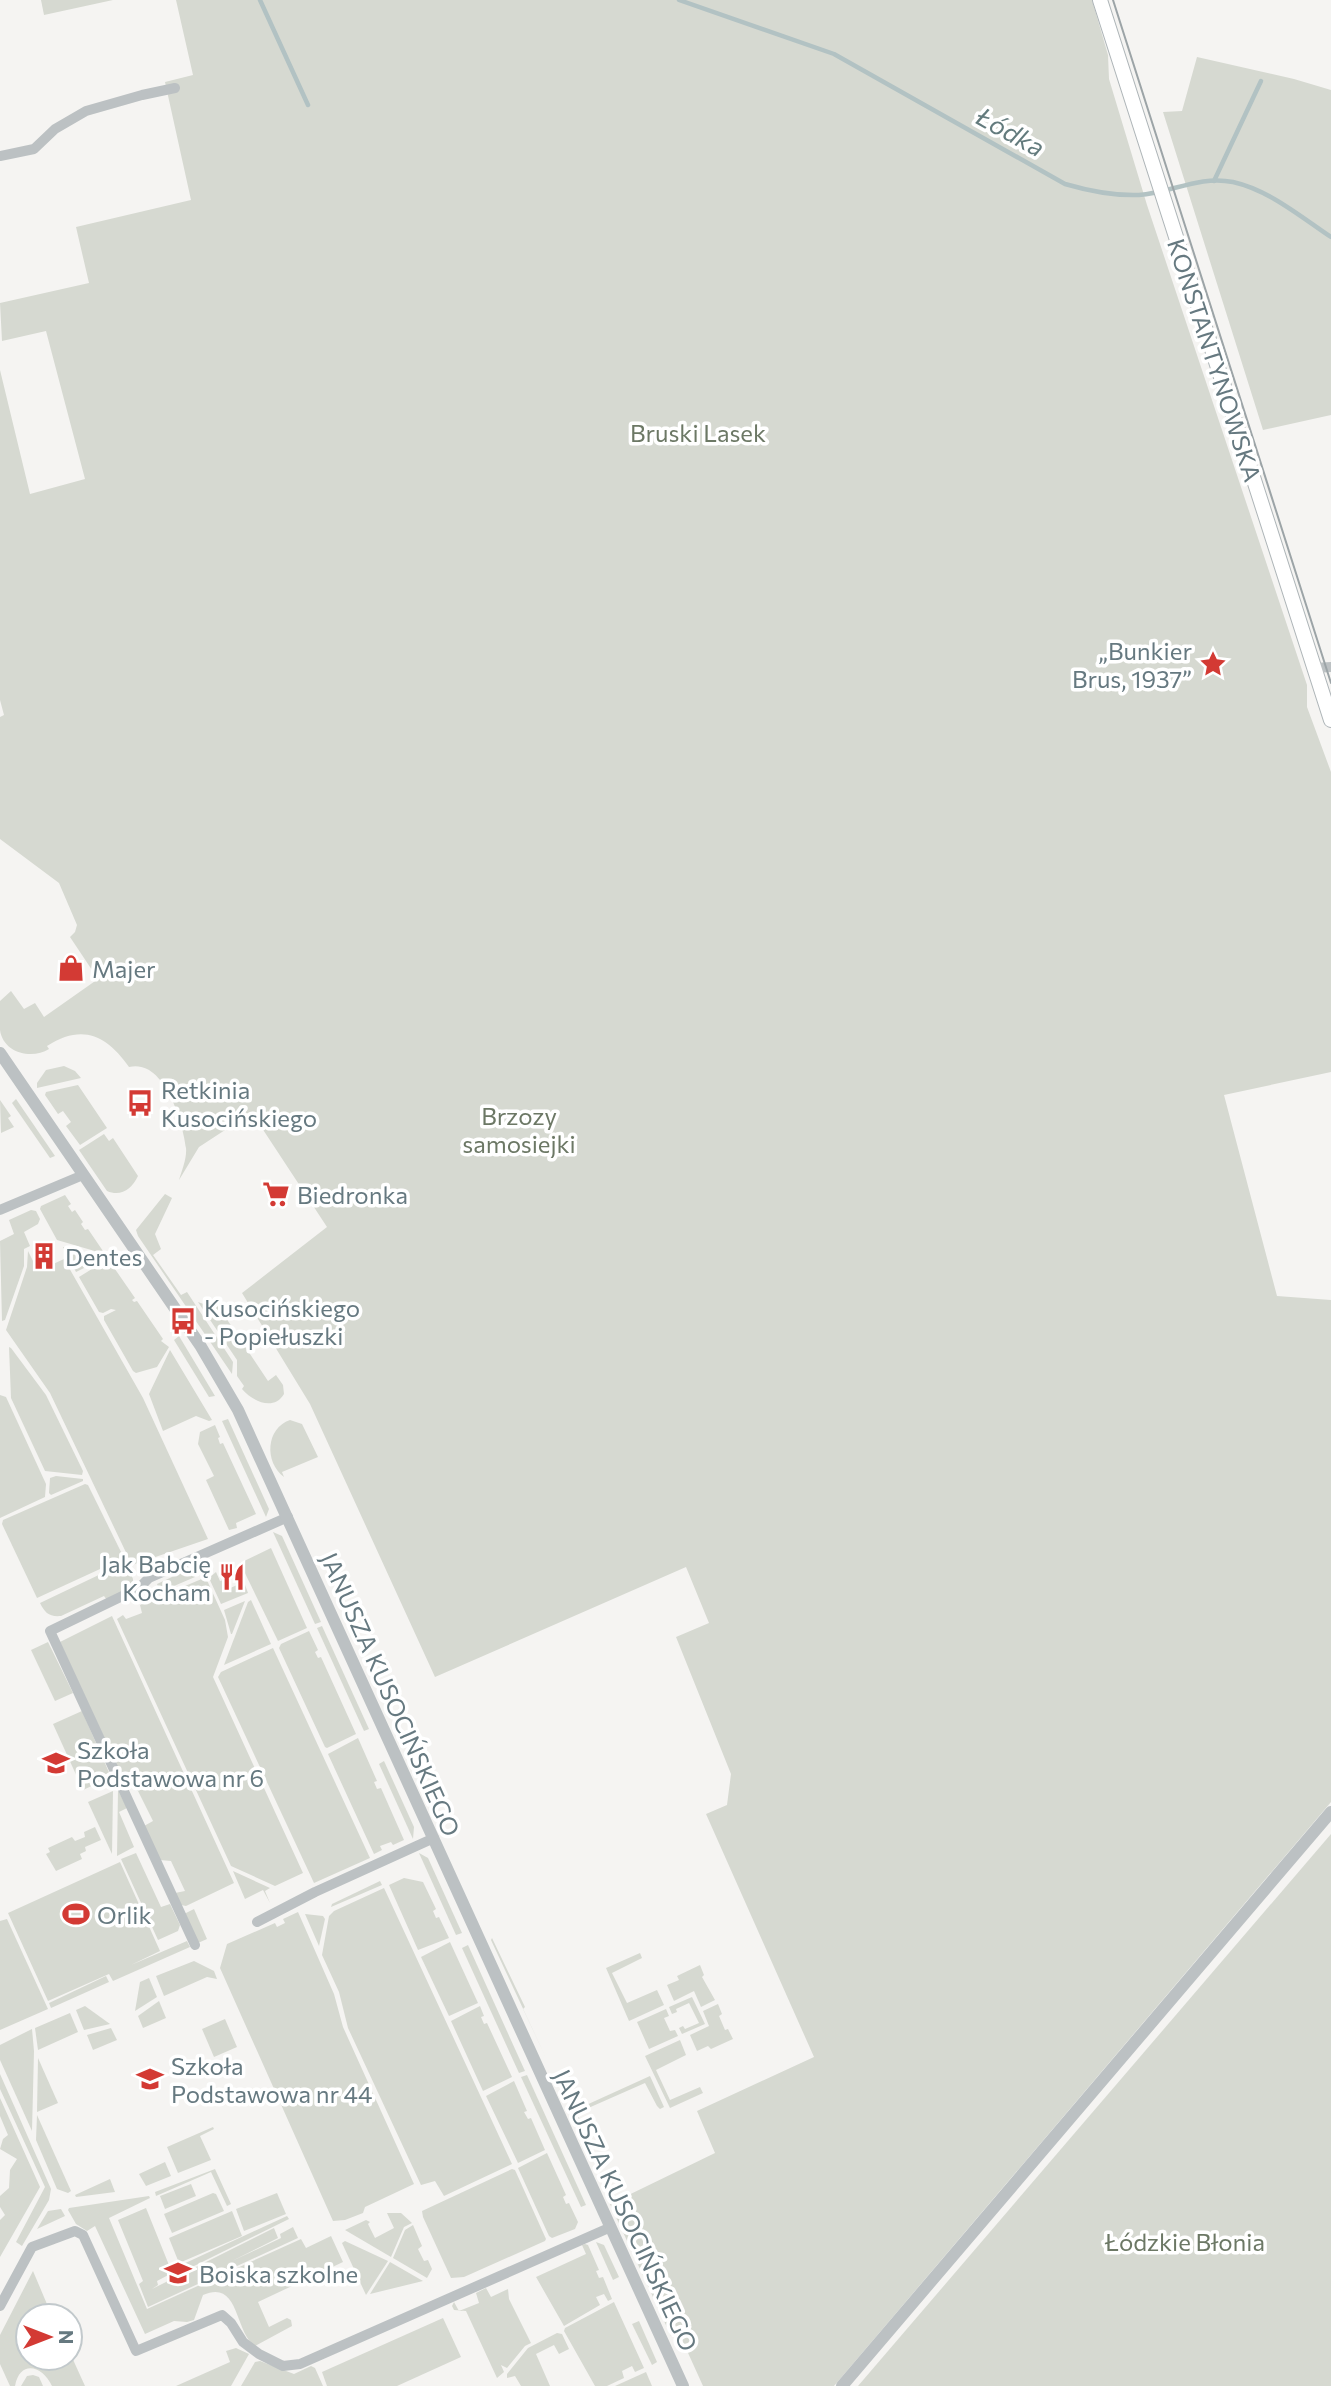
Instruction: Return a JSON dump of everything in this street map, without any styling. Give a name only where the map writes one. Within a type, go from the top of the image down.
[{"type":"main road","name":"KONSTANTYNOWSKA","points":[[1100,0],[1331,720]]},
{"type":"street","points":[[0,156],[34,149],[55,129],[86,111],[175,88]]},
{"type":"street","points":[[1315,668],[1331,667]]},
{"type":"street","name":"JANUSZA KUSOCIŃSKIEGO","points":[[0,1052],[215,1370],[243,1418],[684,2386]]},
{"type":"street","points":[[0,1210],[83,1175]]},
{"type":"street","points":[[195,1945],[50,1630],[139,1588],[149,1578],[288,1517]]},
{"type":"street","points":[[842,2386],[1331,1812]]},
{"type":"street","points":[[257,1923],[315,1892],[434,1838]]},
{"type":"street","points":[[0,2306],[32,2247],[75,2231],[83,2235],[136,2351],[222,2315],[243,2342],[259,2354],[283,2366],[300,2364],[611,2227]]},
{"type":"green space","points":[[41,0],[113,0],[44,15]]},
{"type":"green space","points":[[176,0],[1092,0],[1108,55],[1109,79],[1147,205],[1307,685],[1307,707],[1331,772],[1331,1072],[1224,1095],[1277,1296],[1331,1300],[1331,1802],[834,2386],[703,2386],[679,2333],[671,2336],[610,2204],[715,2153],[697,2111],[814,2057],[706,1814],[727,1805],[731,1774],[676,1637],[709,1623],[686,1567],[435,1677],[310,1404],[242,1293],[327,1227],[256,1119],[251,1123],[245,1117],[199,1147],[179,1180],[186,1156],[181,1123],[169,1094],[152,1072],[141,1067],[129,1067],[112,1047],[93,1036],[72,1035],[35,1054],[12,1049],[2,1038],[0,1001],[11,991],[24,1009],[35,1003],[44,1017],[98,979],[70,937],[77,925],[59,883],[0,839],[0,717],[4,715],[0,700],[0,370],[30,494],[85,479],[46,331],[2,341],[0,303],[89,283],[76,227],[191,200],[165,82],[193,75]]},
{"type":"green space","points":[[1197,57],[1331,90],[1331,415],[1263,430],[1163,112],[1182,111]]},
{"type":"green space","points":[[64,1066],[75,1071],[81,1078],[37,1088],[37,1083],[46,1070]]},
{"type":"green space","points":[[78,1085],[107,1128],[80,1145],[66,1126],[71,1122],[63,1111],[58,1114],[45,1095],[46,1092]]},
{"type":"green space","points":[[16,1099],[55,1156],[50,1158],[12,1103]]},
{"type":"green space","points":[[0,1100],[11,1116],[8,1118],[14,1127],[1,1133]]},
{"type":"green space","points":[[104,1134],[109,1141],[113,1138],[138,1176],[133,1185],[121,1192],[107,1191],[79,1150]]},
{"type":"green space","points":[[165,1194],[172,1198],[155,1234],[161,1249],[153,1255],[181,1295],[187,1292],[233,1362],[232,1374],[138,1236],[136,1230]]},
{"type":"green space","points":[[65,1195],[71,1204],[68,1206],[72,1212],[75,1210],[85,1230],[88,1229],[105,1254],[57,1240],[40,1209],[41,1206]]},
{"type":"green space","points":[[31,1210],[36,1211],[40,1219],[38,1224],[24,1232],[30,1246],[24,1249],[24,1266],[5,1320],[2,1321],[0,1241],[14,1234],[9,1220]]},
{"type":"green space","points":[[63,1247],[66,1247],[104,1258],[76,1272]]},
{"type":"green space","points":[[28,1251],[38,1271],[64,1259],[143,1398],[208,1539],[132,1565],[50,1393],[6,1330],[27,1267]]},
{"type":"green space","points":[[108,1259],[135,1298],[132,1300],[137,1301],[163,1339],[161,1341],[169,1347],[157,1367],[136,1373],[133,1371],[104,1320],[104,1316],[116,1310],[99,1312],[79,1277]]},
{"type":"green space","points":[[198,1302],[209,1306],[219,1302],[229,1305],[222,1312],[268,1381],[276,1375],[283,1385],[284,1394],[275,1402],[257,1401],[242,1389],[244,1386],[237,1376],[237,1360]]},
{"type":"green space","points":[[179,1336],[215,1396],[209,1397],[174,1340]]},
{"type":"green space","points":[[9,1347],[46,1395],[83,1471],[82,1475],[45,1471],[11,1398]]},
{"type":"green space","points":[[170,1350],[212,1420],[196,1416],[163,1431],[149,1394]]},
{"type":"green space","points":[[0,1395],[6,1397],[46,1484],[45,1497],[0,1518]]},
{"type":"green space","points":[[228,1419],[269,1509],[266,1517],[222,1421]]},
{"type":"green space","points":[[290,1420],[302,1424],[318,1457],[282,1472],[284,1477],[273,1463],[270,1446],[276,1430]]},
{"type":"green space","points":[[215,1425],[220,1444],[223,1443],[256,1514],[236,1523],[237,1528],[229,1530],[206,1480],[214,1476],[198,1444],[200,1432]]},
{"type":"green space","points":[[56,1476],[83,1481],[51,1495],[50,1478]]},
{"type":"green space","points":[[88,1485],[124,1558],[37,1598],[2,1524],[3,1520]]},
{"type":"green space","points":[[273,1532],[282,1536],[321,1622],[315,1624]]},
{"type":"green space","points":[[271,1548],[307,1628],[278,1641],[240,1563]]},
{"type":"green space","points":[[126,1562],[133,1585],[107,1600],[104,1596],[61,1616],[48,1614],[40,1603]]},
{"type":"green space","points":[[191,1568],[195,1577],[160,1592],[157,1584]]},
{"type":"green space","points":[[216,1572],[228,1589],[244,1582],[248,1593],[221,1604],[209,1578]]},
{"type":"green space","points":[[204,1578],[225,1620],[228,1637],[213,1677],[303,1873],[275,1886],[231,1866],[117,1619],[123,1615],[126,1619],[142,1613],[140,1605]]},
{"type":"green space","points":[[251,1600],[271,1644],[224,1665],[248,1602]]},
{"type":"green space","points":[[245,1601],[232,1634],[231,1634],[224,1610]]},
{"type":"green space","points":[[112,1616],[234,1883],[186,1906],[181,1905],[175,1893],[185,1891],[171,1861],[160,1860],[144,1826],[153,1821],[138,1791],[126,1785],[60,1642]]},
{"type":"green space","points":[[322,1626],[369,1729],[364,1731],[317,1628]]},
{"type":"green space","points":[[309,1631],[318,1650],[315,1652],[318,1658],[321,1657],[356,1734],[327,1748],[279,1648],[281,1644]]},
{"type":"green space","points":[[48,1642],[73,1693],[55,1701],[31,1650]]},
{"type":"green space","points":[[273,1648],[370,1858],[314,1883],[218,1677],[221,1672]]},
{"type":"green space","points":[[82,1711],[111,1777],[83,1790],[53,1724]]},
{"type":"green space","points":[[358,1738],[377,1781],[374,1782],[377,1789],[381,1788],[404,1840],[393,1845],[391,1842],[380,1846],[382,1850],[374,1854],[328,1754]]},
{"type":"green space","points":[[384,1761],[414,1827],[413,1839],[379,1764]]},
{"type":"green space","points":[[118,1790],[127,1808],[119,1812],[134,1847],[117,1856]]},
{"type":"green space","points":[[113,1791],[112,1854],[88,1802]]},
{"type":"green space","points":[[95,1827],[101,1840],[85,1847],[86,1851],[80,1854],[82,1859],[56,1871],[46,1854],[50,1852],[48,1848],[72,1837],[75,1841],[85,1837],[84,1832]]},
{"type":"green space","name":"Łódzkie Błonia","points":[[1331,1834],[1331,2386],[858,2386]]},
{"type":"green space","points":[[136,1853],[161,1907],[170,1904],[180,1925],[178,1931],[158,1940],[121,1859]]},
{"type":"green space","points":[[419,1853],[428,1858],[462,1933],[456,1935]]},
{"type":"green space","points":[[120,1862],[160,1951],[131,1965],[187,1941],[190,1947],[113,1981],[109,1974],[48,2001],[8,1913]]},
{"type":"green space","points":[[233,1871],[270,1888],[265,1891],[270,1903],[263,1890],[245,1899]]},
{"type":"green space","points":[[404,1878],[423,1882],[436,1909],[433,1911],[436,1918],[439,1917],[449,1938],[418,1950],[389,1885]]},
{"type":"green space","points":[[380,1881],[382,1885],[331,1907],[332,1904]]},
{"type":"green space","points":[[384,1888],[512,2164],[444,2196],[435,2181],[421,2185],[348,2028],[339,1992],[322,1955],[329,1916],[334,1911]]},
{"type":"green space","points":[[194,1909],[207,1939],[198,1943],[184,1914]]},
{"type":"green space","points":[[298,1912],[334,1994],[343,2027],[414,2184],[365,2207],[363,2213],[345,2220],[333,2221],[220,1968],[227,1944],[275,1923],[277,1927],[285,1923],[283,1919]]},
{"type":"green space","points":[[305,1914],[323,1916],[325,1919],[319,1946]]},
{"type":"green space","points":[[7,1919],[48,2009],[0,2030],[0,1921]]},
{"type":"green space","points":[[492,1938],[525,2007],[523,2009],[491,1940]]},
{"type":"green space","points":[[450,1942],[478,2003],[449,2016],[421,1957]]},
{"type":"green space","points":[[468,1945],[525,2071],[519,2073],[462,1948]]},
{"type":"green space","points":[[640,1953],[642,1958],[612,1973],[627,2003],[657,1990],[664,2005],[629,2021],[606,1968]]},
{"type":"green space","points":[[194,1961],[214,1971],[217,1979],[207,1977],[164,1996],[156,1976]]},
{"type":"green space","points":[[700,1965],[704,1975],[702,1977],[715,2000],[701,2007],[694,1991],[674,2001],[667,1985],[679,1980],[677,1976]]},
{"type":"green space","points":[[106,1976],[109,1982],[51,2008],[49,2003]]},
{"type":"green space","points":[[149,1978],[157,1997],[135,2011],[140,1982]]},
{"type":"green space","points":[[692,1997],[705,2024],[682,2034],[679,2028],[683,2026],[685,2029],[699,2023],[689,2003],[672,2014],[669,2007]]},
{"type":"green space","points":[[159,2001],[166,2018],[143,2028],[138,2016]]},
{"type":"green space","points":[[718,2004],[722,2014],[719,2016],[725,2030],[728,2029],[733,2039],[711,2049],[708,2046],[697,2051],[690,2035],[709,2026],[703,2011]]},
{"type":"green space","points":[[85,2006],[110,2024],[84,2030],[76,2010]]},
{"type":"green space","points":[[480,2006],[484,2024],[487,2023],[512,2077],[483,2091],[451,2021]]},
{"type":"green space","points":[[666,2009],[669,2016],[664,2018],[670,2031],[675,2030],[678,2036],[649,2049],[637,2022]]},
{"type":"green space","points":[[70,2013],[78,2032],[38,2050],[35,2028]]},
{"type":"green space","points":[[225,2019],[237,2047],[214,2057],[202,2029]]},
{"type":"green space","points":[[111,2028],[117,2040],[93,2050],[87,2035]]},
{"type":"green space","points":[[32,2029],[32,2131],[0,2060],[0,2045]]},
{"type":"green space","points":[[680,2040],[686,2055],[656,2070],[670,2100],[700,2087],[703,2093],[670,2108],[645,2056]]},
{"type":"green space","points":[[38,2058],[58,2103],[37,2112]]},
{"type":"green space","points":[[0,2074],[51,2189],[49,2200],[22,2246],[16,2242],[45,2187],[0,2089]]},
{"type":"green space","points":[[527,2075],[586,2205],[581,2207],[521,2077]]},
{"type":"green space","points":[[650,2076],[664,2107],[660,2109],[657,2106],[645,2083],[577,2113],[581,2123],[578,2124],[573,2111]]},
{"type":"green space","points":[[514,2081],[527,2111],[524,2112],[528,2119],[531,2118],[545,2150],[518,2163],[486,2096]]},
{"type":"green space","points":[[0,2098],[40,2187],[0,2257],[0,2220],[5,2215],[0,2207],[0,2196],[9,2188],[10,2170],[17,2159],[0,2149],[3,2139],[8,2135],[0,2116]]},
{"type":"green space","points":[[37,2115],[71,2191],[68,2193],[57,2189],[36,2140]]},
{"type":"green space","points":[[213,2127],[214,2129],[200,2136],[211,2160],[178,2173],[167,2147]]},
{"type":"green space","points":[[547,2153],[566,2195],[563,2197],[566,2204],[569,2203],[578,2222],[575,2229],[552,2238],[518,2168]]},
{"type":"green space","points":[[165,2162],[171,2176],[146,2186],[139,2174]]},
{"type":"green space","points":[[215,2169],[231,2204],[227,2206],[211,2172],[156,2196],[155,2192]]},
{"type":"green space","points":[[512,2169],[515,2170],[545,2241],[464,2277],[451,2278],[422,2211]]},
{"type":"green space","points":[[110,2179],[115,2192],[75,2195]]},
{"type":"green space","points":[[191,2184],[196,2196],[165,2209],[160,2196]]},
{"type":"green space","points":[[213,2193],[224,2211],[172,2233],[164,2214]]},
{"type":"green space","points":[[277,2193],[286,2214],[244,2231],[236,2209]]},
{"type":"green space","points":[[149,2196],[150,2198],[109,2218],[147,2309],[301,2239],[306,2248],[331,2236],[343,2262],[258,2302],[269,2327],[287,2318],[291,2320],[292,2326],[255,2346],[243,2330],[230,2300],[224,2294],[215,2292],[203,2295],[194,2320],[174,2321],[145,2334],[95,2226],[87,2231],[76,2224],[68,2210]]},
{"type":"green space","points":[[146,2208],[174,2272],[157,2281],[158,2285],[152,2289],[274,2228],[278,2238],[232,2261],[281,2238],[280,2234],[293,2227],[298,2238],[148,2307],[139,2284],[143,2281],[118,2220]]},
{"type":"green space","points":[[61,2209],[65,2216],[37,2229],[48,2211]]},
{"type":"green space","points":[[232,2211],[242,2236],[179,2263],[169,2238]]},
{"type":"green space","points":[[387,2213],[401,2213],[412,2223],[404,2227],[391,2257],[345,2230],[366,2220],[370,2222],[368,2224],[375,2238],[394,2228]]},
{"type":"green space","points":[[287,2216],[289,2219],[182,2272],[179,2266]]},
{"type":"green space","points":[[413,2225],[422,2246],[418,2249],[432,2269],[427,2278],[393,2258],[405,2230]]},
{"type":"green space","points":[[345,2241],[388,2261],[366,2295],[342,2243]]},
{"type":"green space","points":[[596,2242],[604,2245],[619,2277],[613,2280]]},
{"type":"green space","points":[[582,2245],[588,2245],[599,2270],[596,2271],[599,2278],[603,2277],[612,2299],[608,2301],[604,2294],[596,2297],[600,2305],[564,2326],[536,2277],[586,2254]]},
{"type":"green space","points":[[390,2262],[423,2281],[370,2294]]},
{"type":"green space","points":[[33,2271],[46,2302],[17,2302]]},
{"type":"green space","points":[[486,2288],[491,2297],[508,2289],[509,2299],[531,2343],[525,2346],[507,2368],[501,2365],[504,2372],[497,2378],[466,2311],[460,2311],[479,2303],[476,2293]]},
{"type":"green space","points":[[614,2302],[644,2368],[635,2372],[632,2366],[622,2371],[624,2378],[607,2386],[595,2386],[564,2331]]},
{"type":"green space","points":[[14,2308],[14,2372],[22,2372],[15,2386],[10,2386],[0,2364],[0,2335]]},
{"type":"green space","points":[[443,2318],[461,2357],[397,2386],[327,2386],[322,2372]]},
{"type":"green space","points":[[639,2321],[657,2362],[652,2365],[632,2324]]},
{"type":"green space","points":[[557,2333],[562,2334],[569,2349],[559,2354],[554,2345],[536,2354],[550,2386],[521,2386],[515,2376],[507,2378],[507,2374],[528,2348]]},
{"type":"green space","points":[[236,2348],[249,2354],[231,2386],[176,2386],[230,2362],[226,2351]]},
{"type":"green space","points":[[260,2361],[294,2374],[311,2366],[315,2368],[323,2386],[241,2386],[255,2362]]},
{"type":"green space","points":[[40,2372],[79,2372],[85,2386],[52,2386]]},
{"type":"green space","points":[[646,2372],[652,2386],[615,2386]]},
{"type":"green space","points":[[27,2376],[39,2377],[43,2386],[21,2386]]},
{"type":"waterway","points":[[260,0],[308,105]]},
{"type":"waterway","name":"Łódka","points":[[679,0],[834,54],[1065,184],[1120,195],[1139,195],[1208,181],[1233,182],[1272,198],[1331,237]]},
{"type":"waterway","points":[[1214,181],[1261,81]]},
{"type":"tram line","points":[[1113,0],[1331,683]]},
{"type":"place","name":"„Bunkier Brus, 1937”","points":[[1213,664]]},
{"type":"place","name":"Majer","points":[[71,968]]},
{"type":"place","name":"Retkinia Kusocińskiego","points":[[140,1103]]},
{"type":"place","name":"Biedronka","points":[[276,1194]]},
{"type":"place","name":"Dentes","points":[[44,1256]]},
{"type":"place","name":"Kusocińskiego - Popiełuszki","points":[[183,1321]]},
{"type":"place","name":"Jak Babcię Kocham","points":[[232,1577]]},
{"type":"place","name":"Szkoła Podstawowa nr 6","points":[[56,1763]]},
{"type":"place","name":"Orlik","points":[[76,1914]]},
{"type":"place","name":"Szkoła Podstawowa nr 44","points":[[150,2079]]},
{"type":"place","name":"Boiska szkolne","points":[[178,2273]]},
{"type":"park label","name":"Bruski Lasek","points":[[698,432]]},
{"type":"park label","name":"Brzozy samosiejki","points":[[519,1129]]}]
